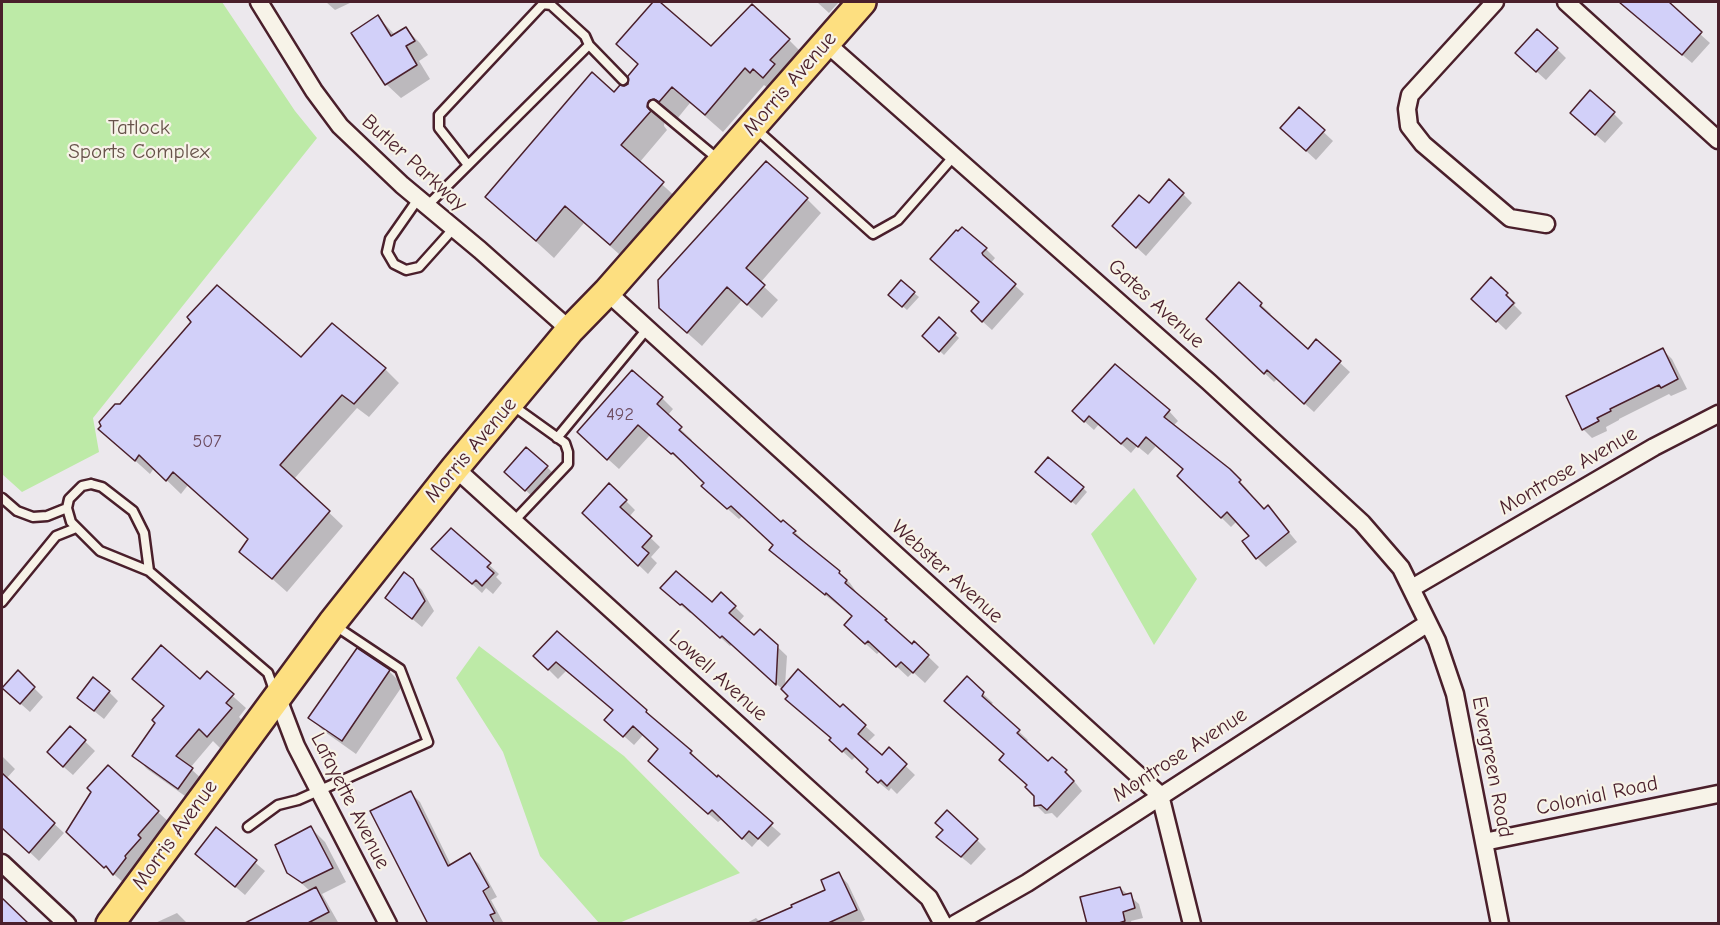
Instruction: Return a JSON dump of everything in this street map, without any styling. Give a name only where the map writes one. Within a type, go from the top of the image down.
[{"type":"main road","name":"Morris Avenue","points":[[110,924],[332,623],[455,468],[570,330],[607,292],[862,2]]},
{"type":"street","name":"Butler Parkway","points":[[259,2],[314,91],[340,126],[367,154],[570,330]]},
{"type":"street","points":[[1495,2],[1410,95],[1407,110],[1409,126],[1423,144],[1510,218],[1546,225]]},
{"type":"street","points":[[1566,2],[1719,140]]},
{"type":"street","name":"Gates Avenue","points":[[826,43],[1170,347],[1362,523],[1401,568],[1428,622]]},
{"type":"street","name":"Webster Avenue","points":[[607,292],[1160,795]]},
{"type":"street","name":"Montrose Avenue","points":[[1412,588],[1654,447],[1719,414]]},
{"type":"street","name":"Lowell Avenue","points":[[455,468],[929,898],[943,924]]},
{"type":"street","name":"Montrose Avenue","points":[[956,924],[1027,883],[1428,622]]},
{"type":"street","name":"Evergreen Road","points":[[1428,622],[1437,640],[1455,694],[1500,924]]},
{"type":"street","name":"Lafayette Avenue","points":[[277,696],[296,746],[388,924]]},
{"type":"street","name":"Colonial Road","points":[[1484,842],[1719,794]]},
{"type":"street","points":[[1160,795],[1192,924]]},
{"type":"street","points":[[2,863],[67,924]]},
{"type":"lane","points":[[468,165],[439,128],[439,115],[543,4],[551,5],[585,36],[589,45],[623,80]]},
{"type":"lane","points":[[454,228],[419,267],[406,270],[394,264],[387,252],[390,239],[423,202],[468,165],[589,45]]},
{"type":"lane","points":[[653,105],[722,162]]},
{"type":"lane","points":[[753,127],[873,234],[898,220],[955,155]]},
{"type":"lane","points":[[557,438],[647,329]]},
{"type":"lane","points":[[510,403],[565,443],[568,452],[568,464],[514,521]]},
{"type":"lane","points":[[149,571],[144,533],[133,511],[120,499],[91,484],[82,486],[75,492],[69,499],[67,508],[71,522],[76,528],[100,551],[149,571],[268,673],[277,696]]},
{"type":"lane","points":[[2,498],[17,511],[33,517],[47,516],[67,508]]},
{"type":"lane","points":[[2,602],[56,536],[76,528]]},
{"type":"lane","points":[[248,827],[278,805],[298,800],[428,742],[400,669],[332,623]]},
{"type":"green space","name":"Tatlock Sports Complex","points":[[2,2],[222,2],[295,111],[317,138],[93,418],[99,452],[22,492],[2,474]]},
{"type":"green space","points":[[1134,488],[1197,579],[1154,645],[1091,534]]},
{"type":"green space","points":[[479,646],[624,756],[740,873],[619,923],[599,923],[540,856],[503,752],[456,678]]},
{"type":"building","points":[[653,2],[660,2],[711,46],[752,4],[790,39],[770,60],[775,64],[763,78],[753,69],[750,73],[745,68],[705,115],[672,87],[659,102],[654,99],[649,101],[647,107],[651,111],[621,145],[664,182],[610,245],[565,206],[536,241],[485,197],[592,72],[614,92],[620,85],[628,84],[628,76],[638,64],[616,44]]},
{"type":"building","points":[[1619,2],[1669,2],[1702,32],[1682,55]]},
{"type":"building","points":[[378,15],[391,36],[406,27],[415,41],[406,46],[417,65],[385,85],[351,33]]},
{"type":"building","points":[[1537,29],[1558,48],[1536,72],[1515,53]]},
{"type":"building","points":[[1590,90],[1615,112],[1595,135],[1570,113]]},
{"type":"building","points":[[1299,107],[1325,130],[1306,151],[1280,128]]},
{"type":"building","points":[[766,161],[808,198],[746,268],[765,285],[747,305],[727,287],[687,333],[659,308],[658,280]]},
{"type":"building","points":[[1169,179],[1184,193],[1136,248],[1112,226],[1139,195],[1149,203]]},
{"type":"building","points":[[962,227],[987,248],[982,253],[983,255],[1016,284],[982,322],[971,311],[979,302],[930,259],[956,230]]},
{"type":"building","points":[[1491,277],[1508,293],[1506,295],[1514,303],[1496,322],[1471,299]]},
{"type":"building","points":[[901,280],[915,292],[902,307],[888,295]]},
{"type":"building","points":[[1239,282],[1262,303],[1260,306],[1308,349],[1316,339],[1341,361],[1304,404],[1267,370],[1264,374],[1206,319]]},
{"type":"building","points":[[217,285],[301,357],[332,323],[386,368],[354,404],[342,395],[280,465],[330,511],[272,579],[239,552],[248,539],[173,472],[166,481],[139,455],[135,461],[98,429],[101,426],[99,422],[115,404],[120,404],[191,322],[187,317]]},
{"type":"building","points":[[939,317],[956,333],[939,352],[922,336]]},
{"type":"building","points":[[1663,348],[1678,379],[1661,388],[1659,385],[1610,409],[1611,411],[1597,418],[1599,421],[1582,430],[1566,396]]},
{"type":"building","points":[[1115,364],[1170,410],[1164,417],[1230,469],[1264,509],[1268,505],[1289,532],[1256,559],[1242,541],[1249,536],[1227,512],[1221,518],[1177,476],[1183,469],[1146,437],[1138,447],[1127,438],[1121,444],[1089,416],[1084,422],[1072,411]]},
{"type":"building","points":[[632,370],[663,397],[657,404],[682,427],[679,430],[781,522],[783,520],[796,531],[793,533],[840,571],[839,573],[847,580],[845,583],[887,619],[885,620],[912,644],[914,641],[929,655],[913,673],[901,662],[896,667],[868,641],[865,644],[844,625],[852,616],[826,593],[825,595],[769,550],[773,545],[731,506],[727,509],[701,486],[704,483],[673,453],[671,454],[638,425],[607,460],[577,432]]},
{"type":"building","points":[[526,447],[548,466],[525,491],[504,472]]},
{"type":"building","points":[[1048,457],[1084,487],[1071,502],[1035,472]]},
{"type":"building","points":[[609,483],[627,500],[620,507],[652,536],[642,547],[649,553],[638,566],[582,513]]},
{"type":"building","points":[[451,528],[491,563],[487,567],[494,573],[482,586],[476,580],[472,584],[431,549]]},
{"type":"building","points":[[676,571],[712,602],[721,592],[736,606],[729,613],[754,635],[760,629],[778,645],[776,685],[722,636],[720,638],[660,588]]},
{"type":"building","points":[[404,572],[413,579],[425,601],[412,619],[385,598]]},
{"type":"building","points":[[557,631],[692,751],[690,753],[717,777],[718,775],[773,823],[758,839],[749,831],[742,839],[712,810],[708,814],[648,761],[658,749],[633,726],[623,737],[604,720],[613,710],[556,662],[548,670],[533,656]]},
{"type":"building","points":[[161,645],[200,679],[207,671],[234,694],[226,703],[232,708],[207,737],[199,729],[176,756],[193,768],[178,789],[132,756],[155,723],[152,720],[164,706],[132,679]]},
{"type":"building","points":[[357,648],[390,670],[342,741],[308,718]]},
{"type":"building","points":[[798,669],[840,707],[843,704],[866,725],[858,734],[882,755],[889,747],[907,764],[887,786],[881,780],[878,783],[866,772],[868,769],[846,748],[842,752],[829,740],[831,738],[785,699],[788,696],[781,689]]},
{"type":"building","points":[[18,670],[35,687],[20,704],[2,688]]},
{"type":"building","points":[[967,676],[984,692],[982,696],[1020,730],[1017,733],[1048,761],[1052,757],[1067,770],[1065,772],[1074,781],[1047,810],[1041,805],[1034,806],[1034,796],[1025,787],[1027,785],[999,760],[1004,754],[944,701]]},
{"type":"building","points":[[93,677],[110,691],[94,711],[77,698]]},
{"type":"building","points":[[70,726],[86,740],[63,767],[47,752]]},
{"type":"building","points":[[108,765],[159,811],[138,835],[141,838],[125,856],[126,858],[113,875],[106,866],[104,868],[66,832],[91,792],[87,788]]},
{"type":"building","points":[[2,773],[55,823],[29,853],[2,828]]},
{"type":"building","points":[[411,791],[448,866],[470,853],[489,887],[483,891],[495,913],[490,915],[495,924],[428,924],[370,811]]},
{"type":"building","points":[[947,810],[978,839],[961,857],[936,837],[943,830],[935,823]]},
{"type":"building","points":[[311,826],[333,868],[302,883],[287,873],[275,845]]},
{"type":"building","points":[[216,827],[257,860],[235,887],[195,854]]},
{"type":"building","points":[[839,872],[857,910],[826,924],[753,924],[825,890],[821,880]]},
{"type":"building","points":[[316,887],[329,912],[306,924],[243,924]]},
{"type":"building","points":[[1120,887],[1123,895],[1131,893],[1135,908],[1123,912],[1125,921],[1116,924],[1087,924],[1080,897]]},
{"type":"building","points":[[2,898],[29,924],[2,924]]}]
